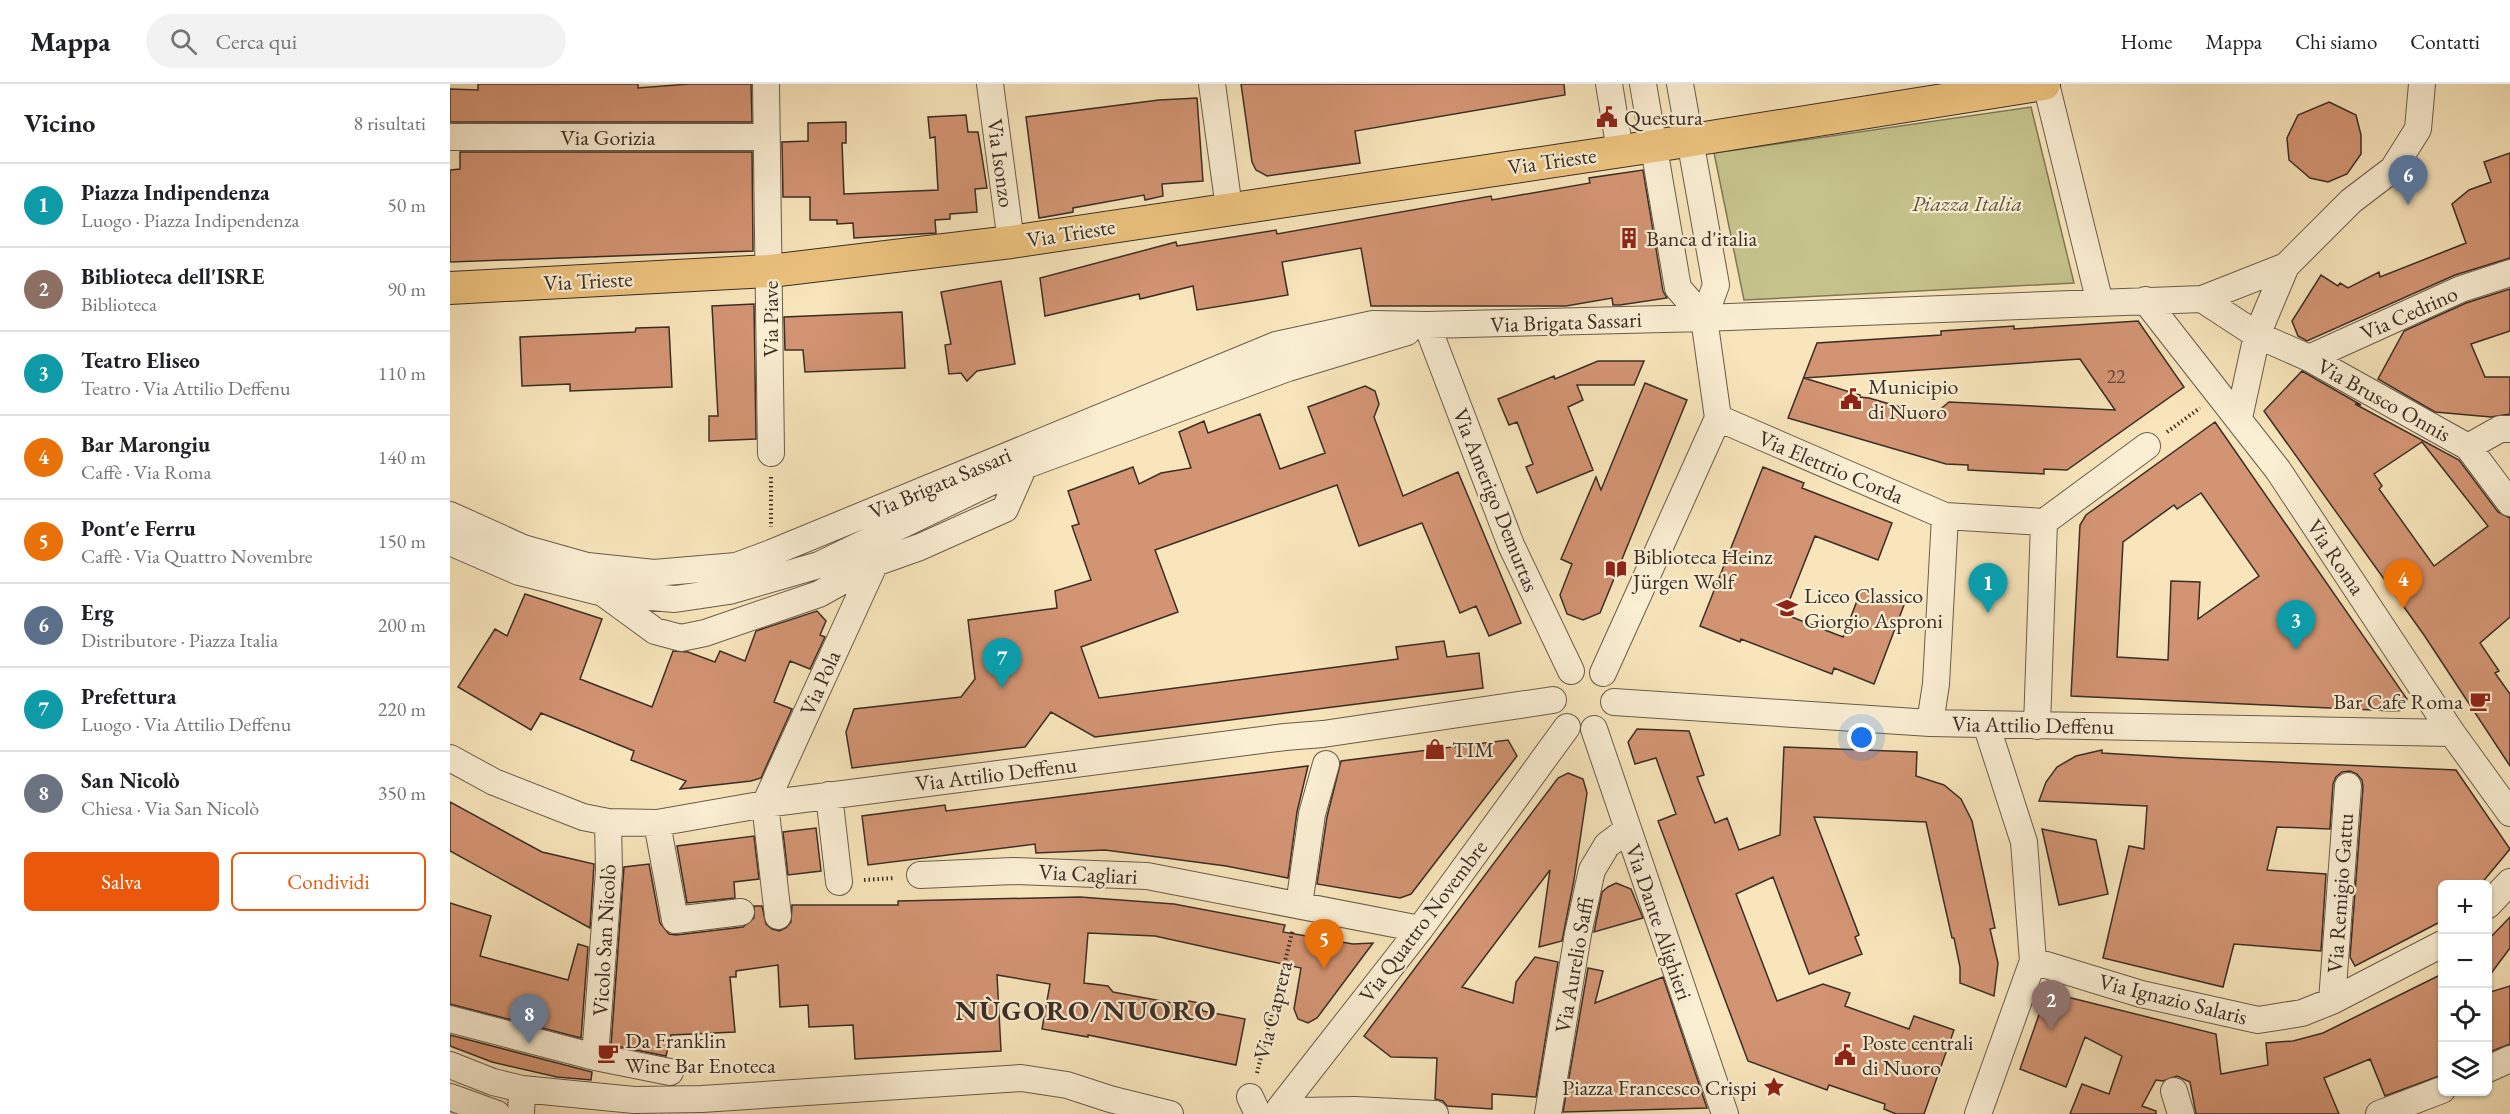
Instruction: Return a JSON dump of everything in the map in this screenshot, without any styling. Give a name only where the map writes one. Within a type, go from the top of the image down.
[{"type":"main road","points":[[1689,140],[2045,84]]},
{"type":"main road","name":"Via Trieste","points":[[450,288],[770,272],[1011,242],[1689,140]]},
{"type":"street","name":"Via Piave","points":[[766,84],[771,453]]},
{"type":"street","name":"Via Isonzo","points":[[990,84],[1011,242]]},
{"type":"street","points":[[1212,84],[1229,208]]},
{"type":"street","points":[[1609,84],[1620,152]]},
{"type":"street","points":[[1643,84],[1678,288],[1704,318]]},
{"type":"street","points":[[1603,673],[1582,669],[1571,671],[1553,700],[1567,727],[1594,729],[1614,702],[1603,673],[1718,418],[1704,318],[1716,285],[1680,84]]},
{"type":"street","points":[[2045,84],[2100,303]]},
{"type":"street","points":[[2239,418],[2257,335],[2286,266],[2351,201],[2393,169],[2418,129],[2422,84]]},
{"type":"street","name":"Via Gorizia","points":[[450,137],[767,137]]},
{"type":"street","points":[[1704,318],[2202,299],[2286,266]]},
{"type":"street","name":"Via Cedrino","points":[[2309,358],[2461,289],[2510,273]]},
{"type":"street","points":[[2202,299],[2257,335]]},
{"type":"street","points":[[2145,300],[2220,393]]},
{"type":"street","name":"Via Brigata Sassari","points":[[450,515],[523,548],[587,566],[654,573],[736,566],[1276,345],[1373,324],[1427,325],[1704,318]]},
{"type":"street","name":"Via Brigata Sassari","points":[[450,542],[519,572],[603,593],[675,599],[729,591],[819,565],[1024,466],[1288,369],[1427,325]]},
{"type":"street","name":"Via Amerigo Demurtas","points":[[1427,325],[1511,545],[1571,671]]},
{"type":"street","name":"Via Brusco Onnis","points":[[2257,335],[2309,358],[2468,447],[2500,429],[2510,429]]},
{"type":"street","name":"Via Roma","points":[[2220,393],[2278,470],[2452,733],[2510,813]]},
{"type":"street","name":"Via Elettrio Corda","points":[[1718,418],[1945,516],[2044,522]]},
{"type":"street","points":[[2037,726],[2044,522],[2147,446]]},
{"type":"street","points":[[2468,447],[2510,503]]},
{"type":"street","name":"Via Brigata Sassari","points":[[603,593],[655,631],[681,638],[705,633],[819,594],[875,563],[920,547],[1005,509],[1024,466]]},
{"type":"street","points":[[1930,723],[1936,684],[1945,516]]},
{"type":"street","name":"Via Pola","points":[[765,804],[875,563]]},
{"type":"street","name":"Via Attilio Deffenu","points":[[450,758],[494,782],[583,817],[608,822],[657,823],[829,795],[1323,734],[1553,700]]},
{"type":"street","name":"Via Attilio Deffenu","points":[[1614,702],[1930,723],[2352,729],[2452,733]]},
{"type":"street","points":[[1978,1114],[2033,961],[2024,842],[1986,724]]},
{"type":"street","name":"Via Quattro Novembre","points":[[1267,1108],[1420,929],[1567,727]]},
{"type":"street","name":"Via Dante Alighieri","points":[[1594,729],[1725,1114]]},
{"type":"street","points":[[1299,905],[1312,814],[1326,764]]},
{"type":"street","name":"Via Remigio Gattu","points":[[2331,1001],[2348,786]]},
{"type":"street","points":[[829,795],[839,882]]},
{"type":"street","points":[[765,804],[778,916]]},
{"type":"street","name":"Vicolo San Nicolò","points":[[595,1057],[600,1015],[609,871],[608,822]]},
{"type":"street","points":[[657,823],[675,920],[741,912]]},
{"type":"street","name":"Via Aurelio Saffi","points":[[1548,1114],[1578,934],[1592,870],[1607,845],[1627,830]]},
{"type":"street","name":"Via Cagliari","points":[[920,875],[1013,871],[1147,876],[1420,929]]},
{"type":"street","points":[[2492,900],[2510,882]]},
{"type":"street","name":"Via Ignazio Salaris","points":[[2033,961],[2141,994],[2258,1020],[2302,1013],[2331,1001],[2438,946]]},
{"type":"street","points":[[450,1019],[595,1057],[670,1072]]},
{"type":"street","points":[[2492,1067],[2510,1059]]},
{"type":"street","points":[[450,1065],[493,1083],[521,1102],[634,1100],[716,1106],[1021,1078],[1067,1085],[1103,1107],[1170,1114]]},
{"type":"street","points":[[450,1097],[497,1114]]},
{"type":"street","points":[[2379,1114],[2437,1099]]},
{"type":"street","points":[[1267,1108],[1297,1111],[1355,1110],[1435,1114]]},
{"type":"path","points":[[2147,446],[2220,393]]},
{"type":"path","points":[[771,453],[771,553]]},
{"type":"path","points":[[839,882],[920,875]]},
{"type":"path","name":"Via Caprera","points":[[1267,1108],[1299,905]]},
{"type":"green space","name":"Piazza Italia","points":[[2031,107],[2074,283],[1744,300],[1714,153]]},
{"type":"building","points":[[478,84],[638,84],[638,88],[689,84],[751,84],[752,122],[450,122],[450,89],[478,90]]},
{"type":"building","points":[[1241,84],[1564,84],[1565,95],[1355,131],[1360,163],[1267,176],[1256,170],[1252,162]]},
{"type":"building","points":[[1197,98],[1203,181],[1162,184],[1163,196],[1145,200],[1144,195],[1073,208],[1073,212],[1039,218],[1026,117],[1159,100]]},
{"type":"building","points":[[2329,102],[2356,115],[2361,135],[2361,154],[2347,174],[2328,182],[2310,178],[2289,160],[2287,138],[2298,115]]},
{"type":"building","points":[[966,115],[968,132],[978,132],[987,188],[975,189],[977,212],[950,214],[950,219],[935,220],[936,233],[854,238],[853,223],[837,224],[837,220],[810,220],[810,197],[783,197],[782,142],[808,141],[808,123],[846,122],[846,143],[842,143],[844,194],[938,190],[935,137],[930,138],[928,117]]},
{"type":"building","points":[[460,152],[752,152],[753,251],[450,262],[450,170],[460,169]]},
{"type":"building","points":[[2510,153],[2510,258],[2455,275],[2307,341],[2298,336],[2292,321],[2321,275],[2338,286],[2340,283],[2348,288],[2379,272],[2380,277],[2466,243],[2452,204],[2469,190],[2491,182],[2484,162]]},
{"type":"building","points":[[1643,170],[1663,291],[1667,298],[1620,305],[1613,305],[1612,298],[1566,306],[1371,306],[1361,248],[1282,262],[1288,295],[1197,310],[1193,286],[1140,299],[1139,294],[1045,316],[1040,278],[1176,242],[1177,246],[1276,230],[1277,234],[1491,196],[1492,200],[1590,183],[1589,178]]},
{"type":"building","points":[[1001,281],[1015,364],[977,371],[967,381],[961,373],[949,374],[945,345],[951,344],[941,292]]},
{"type":"building","points":[[2510,289],[2510,331],[2471,344],[2485,377],[2510,377],[2510,414],[2491,417],[2435,412],[2378,379],[2404,331],[2466,303]]},
{"type":"building","points":[[754,304],[756,439],[709,441],[709,416],[718,416],[712,306]]},
{"type":"building","points":[[902,312],[905,368],[805,372],[803,350],[785,350],[784,317]]},
{"type":"building","points":[[2138,321],[2184,387],[2067,470],[2044,469],[2044,474],[1968,470],[1968,465],[1946,464],[1788,418],[1817,343],[1941,335],[1941,331],[2014,326],[2014,329]],"holes":[[[2080,359],[2115,410],[1949,402],[1932,416],[1860,397],[1860,395],[1804,378]]]},
{"type":"building","points":[[669,327],[672,387],[570,391],[570,384],[522,386],[520,337],[635,332],[636,328]]},
{"type":"building","points":[[1598,361],[1644,361],[1634,385],[1577,385],[1583,400],[1568,407],[1593,470],[1537,493],[1526,467],[1533,464],[1517,422],[1509,425],[1498,399]]},
{"type":"building","points":[[2302,371],[2361,405],[2355,404],[2459,460],[2498,512],[2510,518],[2510,617],[2480,643],[2499,671],[2495,673],[2510,694],[2510,766],[2424,635],[2264,411]],"holes":[[[2422,442],[2488,526],[2434,566],[2379,489],[2382,486],[2374,474]]]},
{"type":"building","points":[[1645,383],[1687,400],[1600,613],[1583,620],[1567,614],[1560,595],[1572,564],[1561,559],[1596,477],[1601,490]]},
{"type":"building","points":[[1365,386],[1375,391],[1379,404],[1374,417],[1403,496],[1458,472],[1521,623],[1489,636],[1476,606],[1460,613],[1422,523],[1359,546],[1337,485],[1155,550],[1178,612],[1081,647],[1099,698],[1398,659],[1396,647],[1444,641],[1447,657],[1479,653],[1483,688],[1095,737],[1051,712],[1025,747],[852,768],[846,732],[854,709],[961,697],[975,679],[968,620],[1057,608],[1055,591],[1091,580],[1072,526],[1079,524],[1068,491],[1133,467],[1139,484],[1161,473],[1191,468],[1179,432],[1204,421],[1208,433],[1260,414],[1280,469],[1325,453],[1308,407]]},
{"type":"building","points":[[2215,422],[2407,699],[2403,710],[2071,696],[2080,525],[2086,515]],"holes":[[[2201,493],[2259,576],[2198,619],[2200,582],[2171,581],[2168,660],[2117,657],[2123,542],[2174,505],[2177,509]]]},
{"type":"building","points":[[1763,467],[1804,483],[1802,488],[1892,523],[1878,560],[1815,536],[1784,614],[1843,637],[1862,588],[1904,605],[1874,684],[1834,668],[1832,674],[1700,626]]},
{"type":"building","points":[[525,594],[602,619],[580,679],[652,707],[673,651],[688,652],[715,662],[720,651],[745,661],[756,631],[817,611],[826,621],[820,635],[825,637],[810,669],[790,661],[774,702],[792,709],[761,778],[680,789],[686,781],[631,760],[634,751],[541,713],[531,730],[458,687],[495,629],[507,636]]},
{"type":"building","points":[[1637,729],[1689,731],[1704,775],[1697,777],[1715,823],[1727,818],[1739,850],[1780,835],[1784,747],[1917,752],[1916,776],[1944,785],[1961,799],[1972,821],[1995,928],[1990,929],[1998,963],[1994,996],[1960,983],[1960,967],[1954,938],[1952,938],[1926,822],[1814,817],[1859,935],[1855,937],[1862,954],[1809,974],[1773,877],[1736,894],[1777,1001],[1823,984],[1850,993],[1845,1006],[1909,1029],[1914,1016],[1954,1030],[1924,1114],[1896,1114],[1884,1109],[1885,1104],[1829,1085],[1827,1090],[1748,1061],[1658,821],[1676,814],[1656,758],[1635,764],[1628,742]]},
{"type":"building","points":[[1508,740],[1517,756],[1411,894],[1400,898],[1317,884],[1327,817],[1341,761]]},
{"type":"building","points":[[2102,750],[2102,753],[2184,758],[2456,770],[2510,849],[2484,880],[2438,880],[2438,923],[2355,966],[2350,957],[2363,787],[2362,780],[2357,774],[2350,771],[2342,772],[2333,784],[2330,829],[2277,827],[2267,870],[2326,874],[2321,951],[2234,944],[2223,987],[2103,958],[2129,846],[2144,849],[2147,806],[2039,801],[2046,782],[2057,767],[2076,756]]},
{"type":"building","points":[[1308,766],[1297,812],[1288,878],[1226,866],[1105,850],[1036,853],[1035,844],[868,865],[862,816],[945,805],[946,811]]},
{"type":"building","points":[[1568,773],[1583,779],[1587,793],[1562,941],[1539,947],[1550,870],[1462,987],[1513,1003],[1516,982],[1535,957],[1558,962],[1536,1097],[1492,1094],[1492,1109],[1447,1106],[1443,1101],[1435,1099],[1437,1058],[1391,1057],[1364,1036],[1558,778]]},
{"type":"building","points":[[450,802],[542,852],[594,864],[590,928],[450,851]]},
{"type":"building","points":[[816,828],[821,871],[788,875],[783,832]]},
{"type":"building","points":[[2042,829],[2096,840],[2108,894],[2059,905]]},
{"type":"building","points":[[754,836],[759,879],[734,882],[735,898],[687,903],[677,846]]},
{"type":"building","points":[[649,864],[660,923],[669,934],[676,935],[743,927],[754,918],[754,906],[762,906],[766,924],[779,931],[791,922],[792,905],[898,905],[898,901],[1080,897],[1174,904],[1285,925],[1283,932],[1353,944],[1373,943],[1317,1018],[1308,1023],[1298,1019],[1294,1009],[1301,968],[1155,936],[1088,933],[1084,983],[1108,986],[1113,992],[1183,1005],[1189,1001],[1199,1003],[1203,1011],[1245,1019],[1236,1065],[1088,1035],[1088,1037],[1042,1029],[1050,984],[997,975],[1001,1051],[855,1059],[853,1025],[809,1027],[808,1005],[780,1007],[778,965],[736,971],[736,977],[730,977],[735,1032],[671,1035],[666,1056],[611,1045],[624,867]]},
{"type":"building","points":[[1616,883],[1631,889],[1643,918],[1594,932],[1602,892]]},
{"type":"building","points":[[450,903],[491,916],[480,956],[568,980],[578,944],[588,947],[581,1038],[450,1004]]},
{"type":"building","points":[[2510,917],[2510,948],[2492,972],[2492,936]]},
{"type":"building","points":[[1588,968],[1603,971],[1595,1003],[1663,977],[1707,1108],[1563,1112]]},
{"type":"building","points":[[2438,976],[2438,1076],[2385,1096],[2370,1059],[2324,1078],[2339,1114],[2196,1114],[2190,1082],[2177,1076],[2163,1081],[2156,1080],[2142,1106],[2156,1111],[2156,1114],[2070,1114],[2082,1084],[2109,1094],[2122,1056],[2085,1037],[2066,1087],[2020,1069],[2047,992],[2216,1034],[2221,1074],[2268,1065],[2266,1043],[2293,1041],[2323,1033]]},
{"type":"building","points":[[2510,986],[2510,1044],[2492,1051],[2492,1042],[2492,991]]},
{"type":"building","points":[[450,1035],[592,1072],[591,1080],[557,1077],[492,1062],[450,1046]]},
{"type":"place","name":"Questura","points":[[1607,117]]},
{"type":"place","name":"Erg","points":[[2408,205]]},
{"type":"place","name":"Banca d'italia","points":[[1629,238]]},
{"type":"place","name":"Municipio di Nuoro","points":[[1851,399]]},
{"type":"place","name":"Biblioteca Heinz Jürgen Wolf","points":[[1616,569]]},
{"type":"place","name":"Liceo Classico Giorgio Asproni","points":[[1787,608]]},
{"type":"place","name":"Bar Marongiu","points":[[2403,609]]},
{"type":"place","name":"Piazza Indipendenza","points":[[1988,613]]},
{"type":"place","name":"Teatro Eliseo","points":[[2296,650]]},
{"type":"place","name":"Prefettura","points":[[1002,688]]},
{"type":"place","name":"Bar Cafe Roma","points":[[2480,701]]},
{"type":"place","name":"TIM","points":[[1435,749]]},
{"type":"place","name":"Pont'e Ferru","points":[[1324,969]]},
{"type":"place","name":"Biblioteca dell'ISRE","points":[[2051,1030]]},
{"type":"place","name":"San Nicolò","points":[[529,1044]]},
{"type":"place","name":"Da Franklin Wine Bar Enoteca","points":[[608,1053]]},
{"type":"place","name":"Poste centrali di Nuoro","points":[[1845,1055]]},
{"type":"place","name":"Piazza Francesco Crispi","points":[[1774,1087]]},
{"type":"district","name":"NÙGORO/NUORO","points":[[1086,1010]]}]
